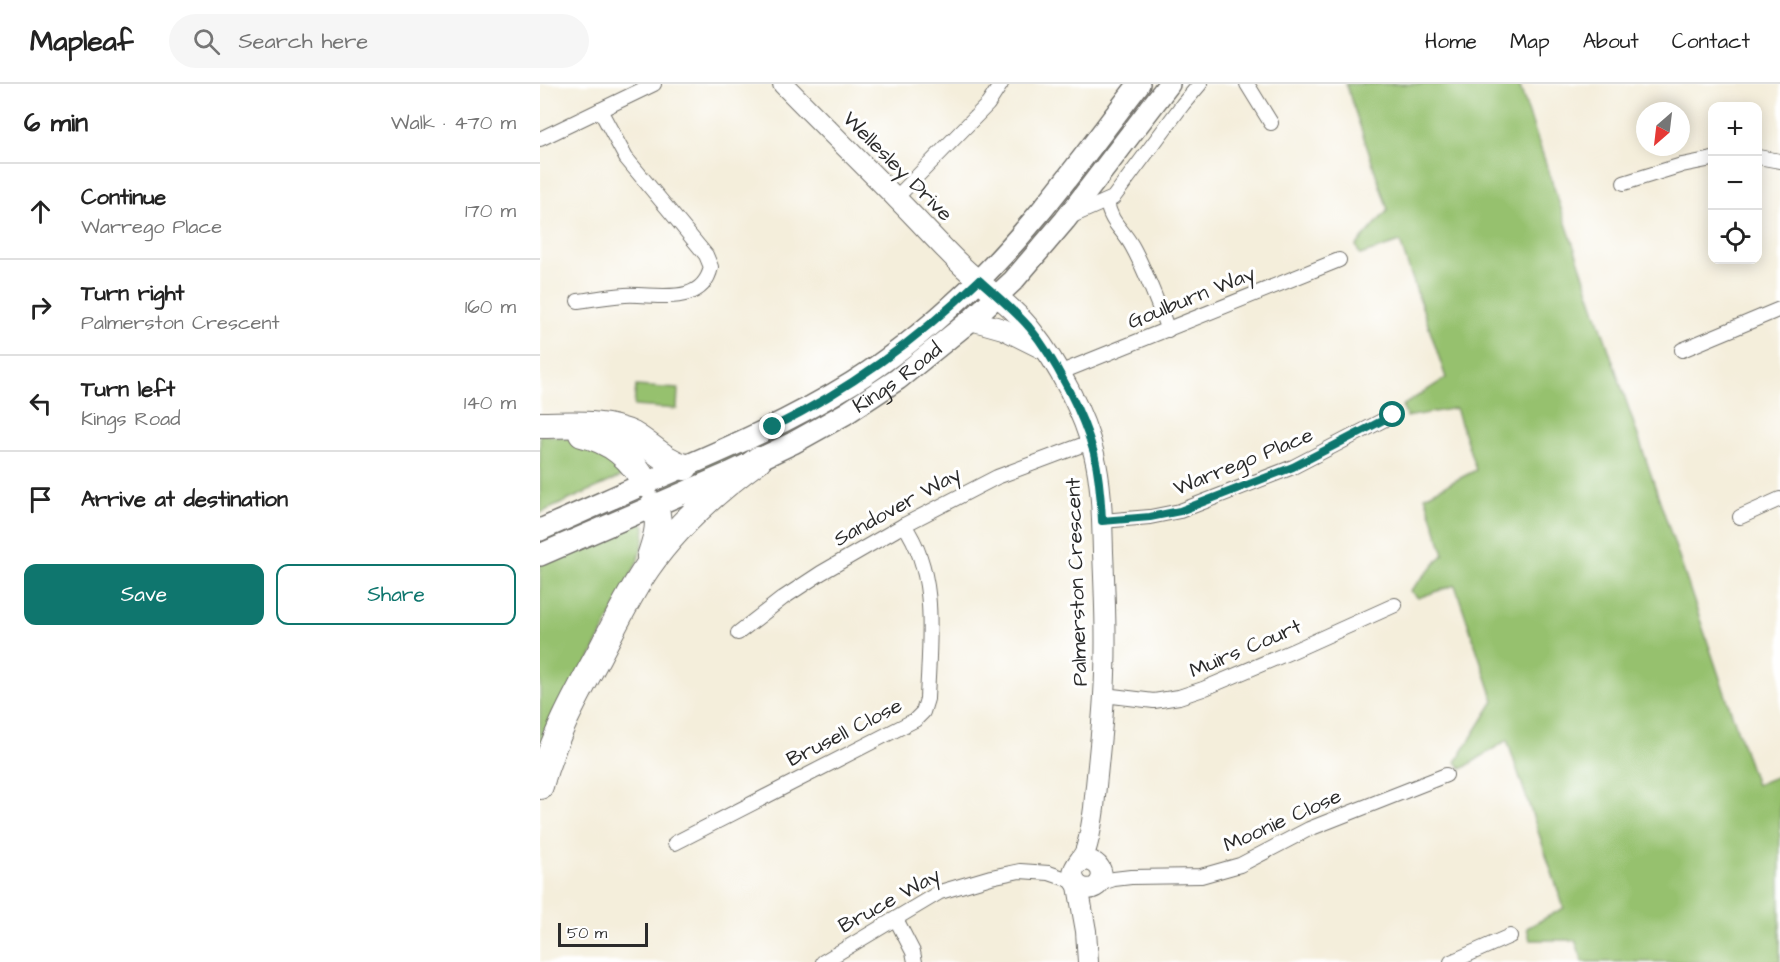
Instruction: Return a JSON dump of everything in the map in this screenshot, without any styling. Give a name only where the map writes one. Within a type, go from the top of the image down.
[{"type":"highway","points":[[540,426],[583,425],[616,428],[640,439],[663,457],[685,467]]},
{"type":"highway","points":[[540,426],[589,436],[606,442],[628,459],[639,472],[657,513],[658,530],[647,568]]},
{"type":"highway","points":[[540,786],[547,762],[570,707],[647,568],[692,513],[758,460]]},
{"type":"main road","name":"Kings Road","points":[[540,555],[650,494],[685,467],[783,422],[854,381],[926,329],[1012,246],[1045,207],[1139,84]]},
{"type":"main road","name":"Kings Road","points":[[540,530],[758,460],[820,428],[869,399],[926,358],[1018,276],[1065,220],[1169,84]]},
{"type":"street","points":[[540,139],[654,84]]},
{"type":"street","name":"Wellesley Drive","points":[[783,84],[963,266],[998,296]]},
{"type":"street","points":[[896,198],[988,104],[1001,84]]},
{"type":"street","points":[[1065,220],[1107,202],[1119,191],[1200,84]]},
{"type":"street","points":[[1247,84],[1271,123]]},
{"type":"street","points":[[578,301],[626,295],[679,296],[703,284],[711,267],[706,255],[626,158],[600,110]]},
{"type":"street","points":[[1762,158],[1780,160]]},
{"type":"street","points":[[1624,183],[1682,165],[1708,160]]},
{"type":"street","points":[[1107,202],[1111,219],[1125,234],[1141,263],[1168,330]]},
{"type":"street","name":"Goulburn Way","points":[[1059,373],[1339,260]]},
{"type":"street","name":"Palmerston Crescent","points":[[998,296],[1030,329],[1059,373],[1090,442],[1098,476],[1102,521],[1104,695],[1088,874],[1091,897],[1086,931],[1088,962]]},
{"type":"street","points":[[1682,350],[1780,309]]},
{"type":"street","points":[[971,320],[1003,329],[1046,351]]},
{"type":"street","name":"Warrego Place","points":[[1102,521],[1150,517],[1180,511],[1293,467],[1393,415]]},
{"type":"street","name":"Sandover Way","points":[[738,633],[783,598],[821,573],[904,525],[997,477],[1090,442]]},
{"type":"street","points":[[1740,517],[1780,500]]},
{"type":"street","name":"Brusell Close","points":[[675,843],[915,720],[923,712],[927,699],[929,607],[923,567],[916,547],[904,525]]},
{"type":"street","name":"Muirs Court","points":[[1104,695],[1154,701],[1179,697],[1295,650],[1395,605]]},
{"type":"street","name":"Moonie Close","points":[[1088,874],[1113,873],[1131,877],[1201,876],[1240,865],[1309,829],[1446,775]]},
{"type":"street","name":"Bruce Way","points":[[823,962],[940,892],[1020,871],[1088,874]]},
{"type":"street","points":[[896,919],[913,952],[915,962]]},
{"type":"street","points":[[1451,962],[1509,936]]},
{"type":"green space","points":[[1346,84],[1519,84],[1756,785],[1780,775],[1780,962],[1583,962],[1575,940],[1530,940],[1527,928],[1564,908],[1507,740],[1462,769],[1456,762],[1494,701],[1455,585],[1418,598],[1410,591],[1444,554],[1425,496],[1476,470],[1456,408],[1407,417],[1402,406],[1446,378],[1400,242],[1360,255],[1356,246],[1388,210]]},
{"type":"green space","points":[[885,375],[887,378],[840,410],[670,492],[666,483]]},
{"type":"green space","points":[[636,386],[678,389],[677,409],[634,406]]},
{"type":"green space","points":[[540,434],[585,441],[631,472],[540,513]]},
{"type":"green space","points":[[638,520],[645,526],[644,540],[637,563],[540,761],[540,562]]},
{"type":"route","points":[[773,427],[869,372],[936,320],[979,280],[1009,306],[1030,329],[1066,386],[1094,455],[1102,521],[1150,517],[1180,511],[1293,467],[1393,415]]}]
